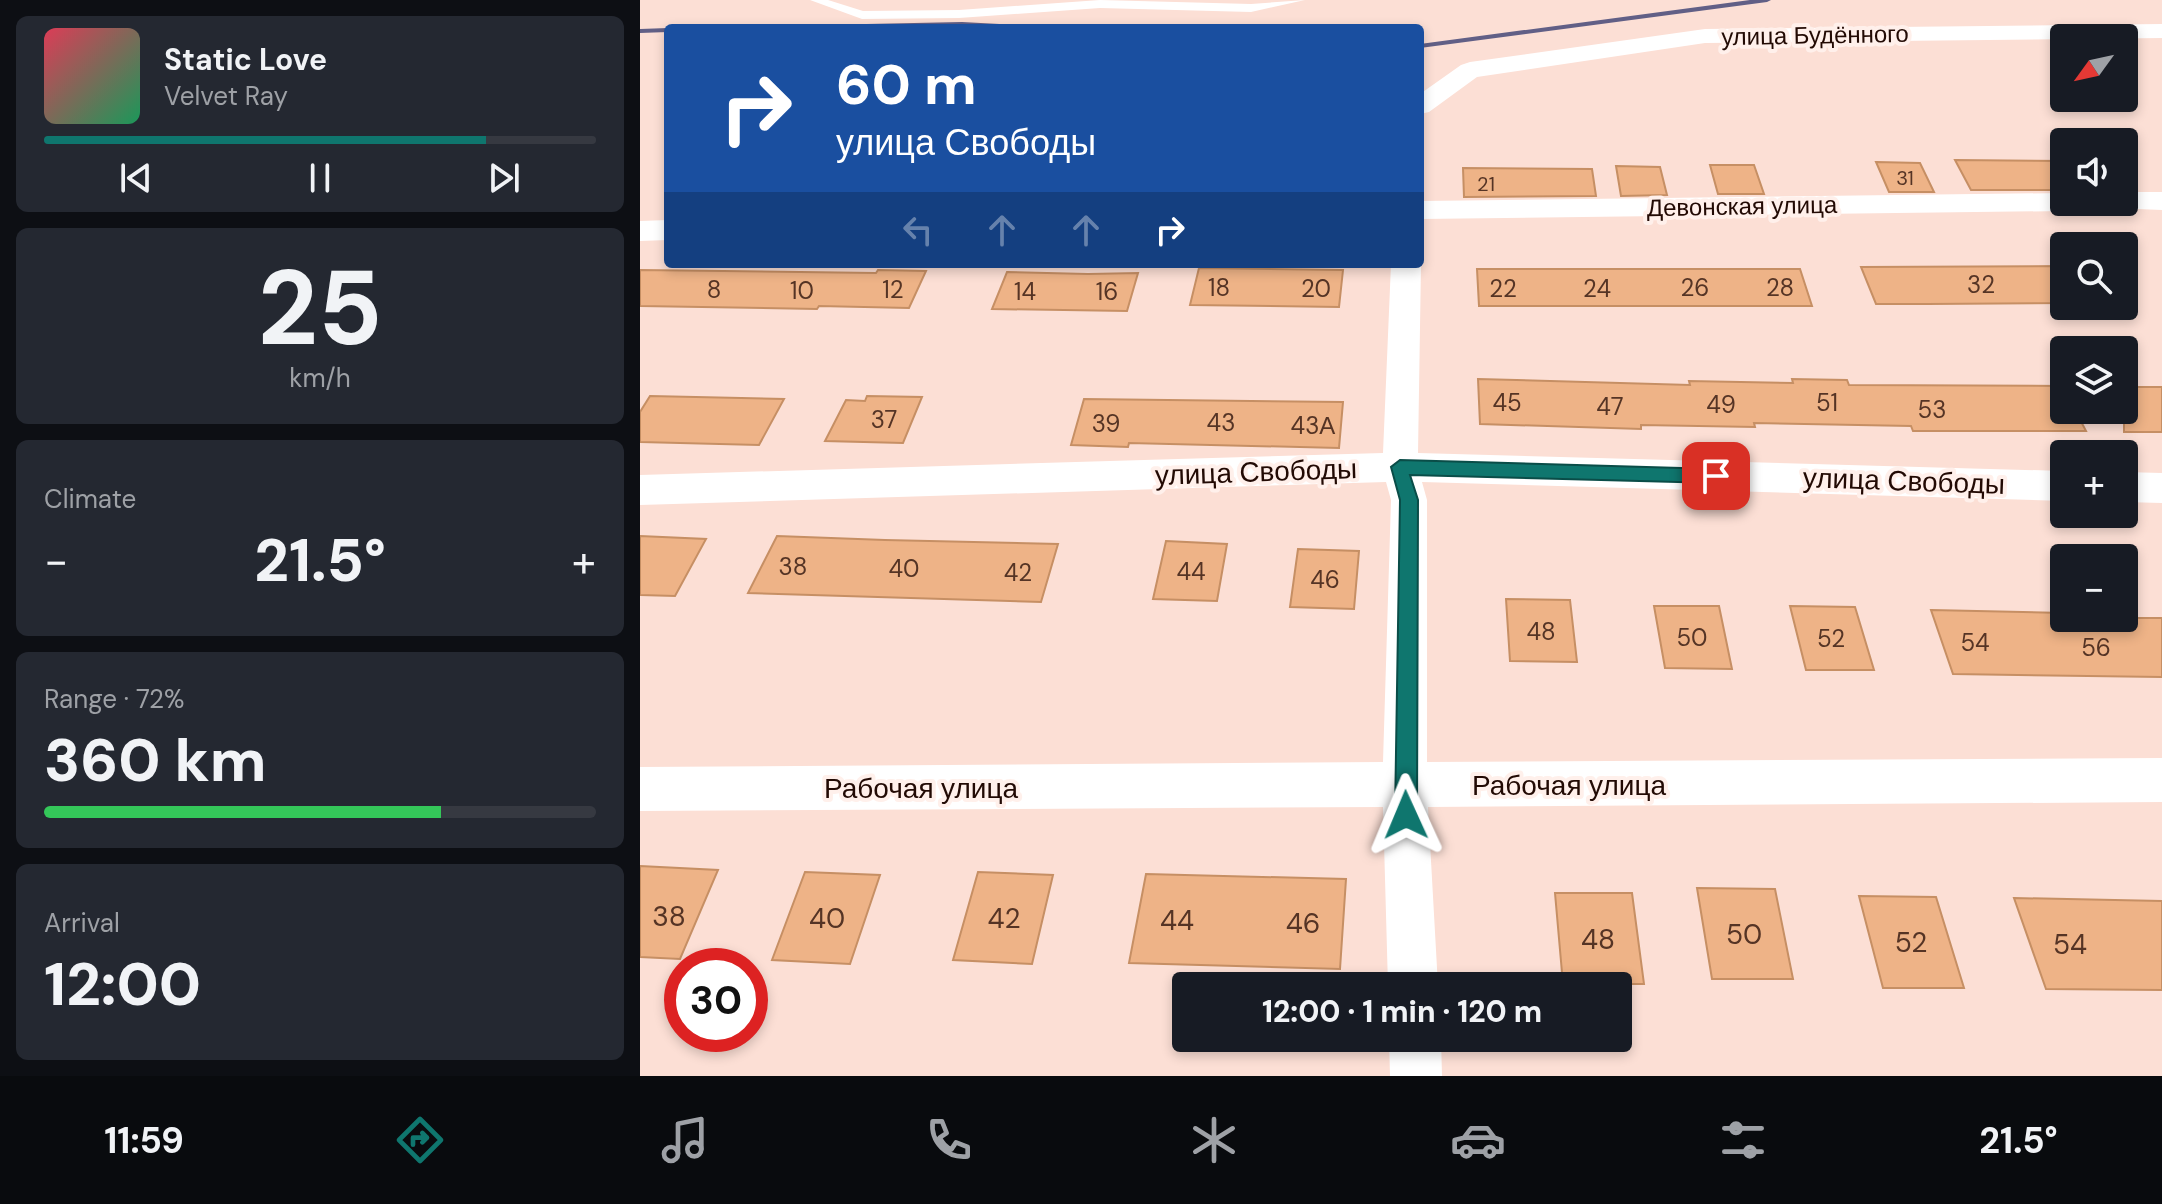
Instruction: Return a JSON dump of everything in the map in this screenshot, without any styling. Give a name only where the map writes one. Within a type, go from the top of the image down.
[{"type":"street","name":"улица Будённого","points":[[1424,103],[1470,70],[1705,36],[2162,31]]},
{"type":"street","points":[[2138,201],[2162,201]]},
{"type":"street","name":"Девонская улица","points":[[1424,210],[2050,202]]},
{"type":"street","points":[[640,231],[664,230]]},
{"type":"street","points":[[1406,268],[1400,467],[1409,500],[1405,786],[1412,972]]},
{"type":"street","name":"улица Свободы","points":[[640,490],[1400,467],[2050,486]]},
{"type":"street","points":[[2138,487],[2162,488]]},
{"type":"street","name":"Рабочая улица","points":[[640,789],[2162,780]]},
{"type":"street","points":[[1415,1052],[1416,1076]]},
{"type":"lane","points":[[816,0],[862,15],[959,14],[1100,4],[1251,8],[1299,0]]},
{"type":"building","points":[[1955,160],[2050,161],[2050,190],[1971,190]]},
{"type":"building","points":[[1876,162],[1920,163],[1934,192],[1889,192]]},
{"type":"building","points":[[1710,165],[1754,165],[1764,194],[1718,194]]},
{"type":"building","points":[[1616,166],[1660,167],[1667,195],[1621,196]]},
{"type":"building","points":[[1463,168],[1592,169],[1596,196],[1464,197]]},
{"type":"building","points":[[2050,266],[2050,303],[1876,304],[1861,267]]},
{"type":"building","points":[[1199,268],[1343,270],[1339,307],[1190,305]]},
{"type":"building","points":[[1477,269],[1800,269],[1812,306],[1479,306]]},
{"type":"building","points":[[640,270],[926,271],[909,308],[819,306],[817,309],[640,306]]},
{"type":"building","points":[[1007,272],[1138,273],[1127,311],[992,309]]},
{"type":"building","points":[[1478,379],[1690,385],[1689,381],[1793,383],[1792,379],[1847,380],[1849,385],[2050,386],[2050,424],[2082,424],[2086,431],[1913,431],[1911,426],[1754,423],[1755,427],[1641,425],[1641,429],[1480,424]]},
{"type":"building","points":[[2138,387],[2162,387],[2162,432],[2124,432],[2124,424],[2138,424]]},
{"type":"building","points":[[650,396],[784,399],[759,445],[640,442],[640,412]]},
{"type":"building","points":[[867,396],[922,397],[903,443],[825,441],[846,400],[865,401]]},
{"type":"building","points":[[1084,399],[1343,402],[1339,448],[1129,443],[1128,447],[1071,445]]},
{"type":"building","points":[[640,536],[706,539],[675,596],[640,595]]},
{"type":"building","points":[[777,536],[1058,544],[1041,602],[748,593]]},
{"type":"building","points":[[1166,541],[1227,544],[1217,601],[1153,599]]},
{"type":"building","points":[[1298,549],[1359,551],[1354,609],[1290,607]]},
{"type":"building","points":[[1506,599],[1570,600],[1577,662],[1510,661]]},
{"type":"building","points":[[1654,606],[1719,606],[1732,669],[1665,668]]},
{"type":"building","points":[[1790,606],[1855,607],[1874,670],[1806,670]]},
{"type":"building","points":[[1931,610],[2050,613],[2050,632],[2138,632],[2138,618],[2162,618],[2162,677],[1953,674]]},
{"type":"building","points":[[640,866],[718,870],[685,948],[664,948],[664,958],[640,957]]},
{"type":"building","points":[[805,872],[880,875],[850,964],[772,960]]},
{"type":"building","points":[[978,872],[1053,875],[1032,964],[953,960]]},
{"type":"building","points":[[1146,874],[1346,879],[1340,969],[1129,963]]},
{"type":"building","points":[[1697,888],[1775,889],[1793,979],[1712,979]]},
{"type":"building","points":[[1555,893],[1632,893],[1644,984],[1632,984],[1632,972],[1562,972]]},
{"type":"building","points":[[1859,896],[1936,897],[1964,988],[1883,988]]},
{"type":"building","points":[[2014,898],[2162,901],[2162,990],[2046,989]]},
{"type":"waterway","points":[[1424,45],[1767,0]]},
{"type":"waterway","points":[[640,31],[664,30]]},
{"type":"route","points":[[1406,815],[1409,500],[1400,467],[1716,476]]}]
